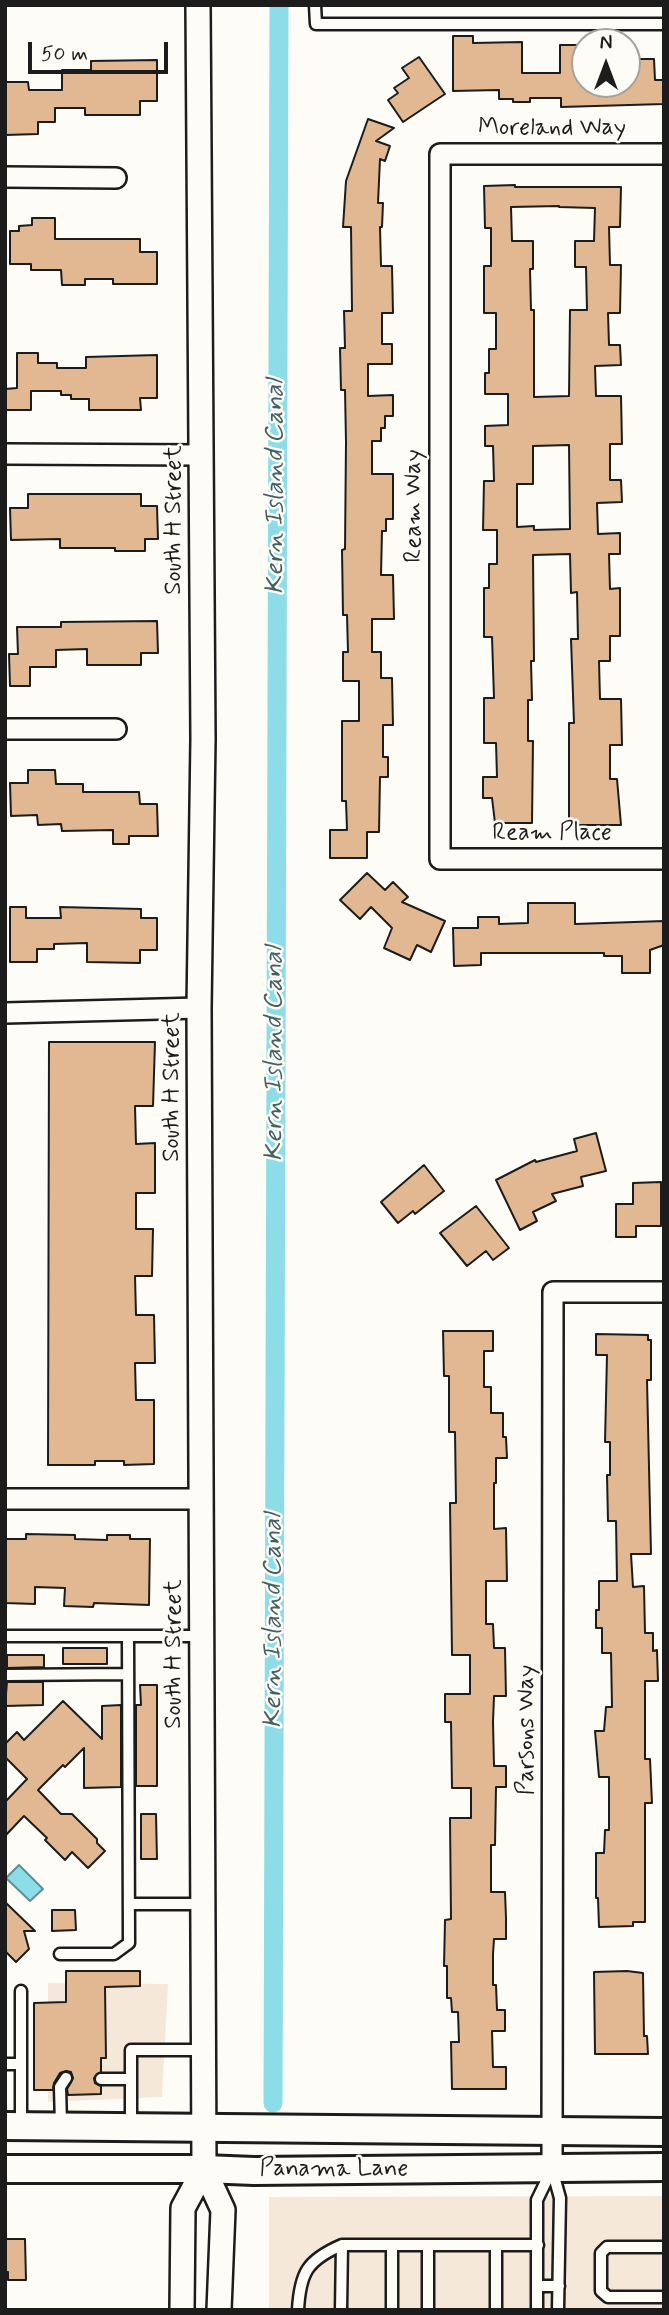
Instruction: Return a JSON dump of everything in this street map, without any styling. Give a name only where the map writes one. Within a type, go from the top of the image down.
[{"type":"main road","name":"Panama Lane","points":[[13,2126],[664,2132]]},
{"type":"main road","name":"Panama Lane","points":[[5,2169],[254,2171],[664,2167]]},
{"type":"street","name":"South H Street","points":[[198,5],[203,739],[199,1008],[203,2128],[204,2169],[223,2210],[219,2310]]},
{"type":"street","name":"Moreland Way","points":[[440,154],[664,154]]},
{"type":"street","name":"Ream Way","points":[[440,154],[440,859]]},
{"type":"street","points":[[5,177],[117,177]]},
{"type":"street","points":[[5,454],[201,455]]},
{"type":"street","points":[[5,729],[116,729]]},
{"type":"street","name":"Ream Place","points":[[440,859],[664,859]]},
{"type":"street","points":[[5,1013],[199,1008]]},
{"type":"street","name":"Parsons Way","points":[[552,2169],[552,1292],[664,1292]]},
{"type":"street","points":[[5,1499],[200,1499]]},
{"type":"street","name":"South H Street","points":[[182,2310],[183,2208],[204,2169]]},
{"type":"lane","points":[[315,5],[316,24],[664,24]]},
{"type":"lane","points":[[5,1636],[201,1636]]},
{"type":"lane","points":[[60,1954],[114,1954],[129,1943],[128,1636]]},
{"type":"lane","points":[[5,1675],[128,1674]]},
{"type":"lane","points":[[129,1904],[203,1904]]},
{"type":"lane","points":[[13,2126],[21,2064],[21,1991]]},
{"type":"lane","points":[[131,2127],[131,2050],[204,2050]]},
{"type":"lane","points":[[5,2064],[21,2064]]},
{"type":"lane","points":[[61,2127],[60,2087],[66,2078]]},
{"type":"lane","points":[[101,2078],[131,2079]]},
{"type":"lane","points":[[537,2310],[537,2200],[552,2169]]},
{"type":"lane","points":[[552,2169],[560,2198],[558,2310]]},
{"type":"lane","points":[[298,2310],[303,2272],[321,2253],[342,2245],[538,2245]]},
{"type":"lane","points":[[341,2310],[342,2245]]},
{"type":"lane","points":[[391,2245],[391,2310]]},
{"type":"lane","points":[[428,2245],[428,2310]]},
{"type":"lane","points":[[496,2245],[496,2310]]},
{"type":"lane","points":[[664,2247],[607,2247],[601,2253],[601,2291],[608,2297],[664,2297]]},
{"type":"lane","points":[[537,2286],[559,2286]]},
{"type":"shaded area","points":[[48,1983],[168,1984],[162,2097],[48,2102]]},
{"type":"shaded area","points":[[664,2196],[664,2310],[269,2310],[269,2197]]},
{"type":"water","points":[[19,1865],[43,1889],[30,1901],[6,1878]]},
{"type":"building","points":[[453,36],[473,36],[473,43],[522,42],[522,73],[560,73],[560,45],[571,45],[571,98],[641,98],[641,59],[654,59],[655,80],[664,80],[664,104],[561,107],[561,98],[530,98],[530,102],[513,102],[513,99],[499,99],[499,90],[453,91]]},
{"type":"building","points":[[419,57],[445,94],[403,122],[388,100],[398,93],[394,88],[409,78],[402,68]]},
{"type":"building","points":[[157,60],[157,101],[140,101],[140,115],[85,115],[85,108],[55,108],[55,122],[38,122],[38,134],[5,135],[5,82],[28,82],[29,90],[62,90],[62,70],[91,70],[91,61]]},
{"type":"building","points":[[368,119],[394,128],[376,141],[390,146],[385,161],[380,159],[378,203],[383,203],[380,227],[381,266],[392,266],[393,313],[382,313],[382,344],[392,344],[392,364],[368,364],[368,396],[393,395],[393,416],[385,416],[381,441],[372,441],[372,474],[393,474],[393,519],[386,519],[386,531],[382,531],[381,575],[393,575],[394,619],[372,619],[372,652],[381,652],[381,678],[392,678],[393,725],[383,725],[383,757],[388,757],[388,777],[380,777],[379,832],[367,832],[367,858],[330,858],[330,830],[347,830],[346,801],[342,801],[342,721],[359,721],[359,681],[343,681],[343,652],[348,652],[347,615],[343,615],[342,550],[345,549],[346,442],[345,390],[341,390],[340,348],[345,348],[344,311],[352,311],[351,227],[343,227],[346,181]]},
{"type":"building","points":[[484,186],[621,187],[620,227],[609,227],[610,265],[621,265],[620,313],[608,313],[609,345],[620,345],[621,365],[595,366],[596,396],[621,396],[622,444],[610,444],[610,480],[621,480],[622,502],[597,503],[598,534],[620,533],[620,554],[609,554],[610,589],[620,588],[620,636],[610,636],[610,661],[599,661],[600,699],[621,699],[622,745],[610,745],[610,779],[617,779],[621,825],[569,825],[569,723],[574,723],[571,639],[578,639],[577,592],[571,593],[570,554],[533,555],[534,661],[531,661],[532,700],[528,700],[528,741],[533,741],[532,823],[495,823],[492,798],[483,798],[483,777],[497,777],[496,743],[484,743],[484,698],[494,698],[492,637],[484,637],[484,588],[489,588],[489,564],[497,564],[497,530],[483,530],[484,481],[494,481],[493,446],[485,446],[485,426],[508,425],[508,394],[485,394],[485,373],[489,373],[489,349],[496,349],[496,313],[484,313],[484,266],[491,266],[491,228],[485,228]],"holes":[[[511,207],[595,208],[594,241],[575,241],[575,267],[586,267],[587,310],[570,310],[569,396],[534,397],[534,310],[531,310],[530,269],[533,269],[533,241],[512,241]],[[569,445],[570,529],[534,530],[534,526],[517,527],[517,484],[533,484],[533,446]]]},
{"type":"building","points":[[32,218],[55,218],[55,239],[140,239],[140,252],[157,252],[157,284],[113,284],[113,279],[85,279],[85,285],[62,285],[61,270],[31,270],[31,264],[10,264],[10,231],[19,231],[19,226],[32,225]]},
{"type":"building","points":[[17,353],[38,353],[38,363],[57,363],[57,368],[86,368],[86,357],[157,355],[157,398],[140,398],[141,410],[89,410],[89,399],[71,399],[71,395],[61,395],[61,391],[31,391],[31,410],[5,410],[5,389],[17,388]]},
{"type":"building","points":[[28,494],[141,494],[141,506],[157,506],[158,539],[145,539],[145,551],[60,548],[60,539],[11,540],[10,508],[28,508]]},
{"type":"building","points":[[157,621],[158,653],[141,653],[141,665],[87,665],[87,649],[56,650],[56,667],[30,667],[30,686],[10,686],[9,654],[18,654],[17,627],[61,627],[61,622]]},
{"type":"building","points":[[28,770],[55,770],[56,784],[83,784],[83,792],[139,792],[140,804],[157,804],[158,836],[129,836],[129,844],[113,844],[113,830],[62,831],[61,824],[38,825],[37,815],[11,816],[10,783],[28,783]]},
{"type":"building","points":[[367,873],[385,890],[393,882],[408,897],[402,902],[445,921],[431,952],[417,945],[410,960],[384,948],[392,928],[371,907],[360,919],[340,900]]},
{"type":"building","points":[[528,903],[575,903],[575,924],[664,921],[664,945],[650,950],[650,973],[622,973],[622,956],[604,956],[604,953],[481,953],[481,965],[454,966],[453,928],[478,928],[478,917],[499,917],[499,924],[528,923]]},
{"type":"building","points":[[10,907],[26,907],[26,918],[61,918],[60,907],[141,909],[141,918],[157,918],[157,950],[140,950],[140,963],[87,962],[87,943],[54,944],[54,949],[37,949],[37,962],[10,962]]},
{"type":"building","points":[[49,1042],[155,1042],[153,1106],[135,1106],[136,1144],[155,1143],[155,1193],[136,1193],[136,1229],[153,1229],[152,1276],[135,1276],[136,1315],[154,1315],[155,1363],[135,1363],[136,1400],[154,1400],[154,1464],[124,1465],[124,1461],[95,1461],[95,1465],[48,1465]]},
{"type":"building","points":[[596,1133],[606,1171],[581,1177],[583,1186],[552,1194],[556,1201],[533,1212],[537,1221],[520,1230],[496,1180],[535,1160],[536,1162],[577,1151],[574,1139]]},
{"type":"building","points":[[424,1165],[444,1191],[415,1214],[413,1211],[398,1223],[381,1202]]},
{"type":"building","points":[[661,1182],[661,1226],[636,1226],[636,1237],[616,1237],[616,1204],[633,1204],[633,1183]]},
{"type":"building","points":[[476,1206],[509,1248],[493,1260],[486,1251],[467,1266],[440,1233]]},
{"type":"building","points":[[443,1331],[493,1331],[493,1351],[484,1351],[484,1387],[491,1387],[491,1413],[503,1413],[503,1437],[506,1437],[507,1458],[496,1458],[494,1529],[506,1528],[507,1581],[486,1581],[486,1624],[493,1624],[494,1648],[505,1648],[506,1696],[494,1696],[493,1722],[494,1766],[506,1766],[506,1787],[496,1787],[495,1845],[491,1845],[491,1892],[505,1892],[506,1939],[494,1939],[493,1985],[496,1985],[497,2010],[505,2010],[505,2031],[492,2031],[493,2067],[506,2067],[506,2089],[452,2089],[451,2042],[459,2042],[458,2012],[452,2012],[451,1998],[447,1998],[447,1966],[444,1966],[445,1920],[451,1919],[450,1818],[471,1818],[471,1788],[452,1788],[451,1722],[445,1722],[445,1694],[470,1694],[470,1655],[452,1655],[450,1503],[456,1503],[455,1432],[449,1432],[449,1376],[444,1376]]},
{"type":"building","points":[[596,1334],[648,1335],[648,1340],[651,1340],[651,1380],[647,1380],[651,1554],[631,1554],[633,1587],[644,1586],[645,1633],[653,1633],[653,1651],[657,1650],[658,1681],[645,1681],[645,1759],[650,1759],[652,1803],[645,1803],[645,1922],[633,1922],[633,1926],[599,1927],[596,1898],[596,1853],[604,1853],[605,1830],[609,1830],[609,1777],[599,1777],[595,1731],[604,1731],[606,1707],[612,1707],[611,1653],[602,1653],[602,1628],[596,1628],[596,1610],[599,1610],[599,1581],[617,1581],[616,1521],[608,1521],[607,1475],[610,1475],[610,1442],[605,1442],[607,1355],[596,1355]]},
{"type":"building","points":[[26,1534],[75,1535],[75,1539],[107,1540],[107,1535],[130,1535],[130,1539],[150,1539],[149,1605],[94,1603],[93,1607],[64,1606],[65,1588],[35,1587],[35,1604],[5,1603],[5,1539],[26,1539]]},
{"type":"building","points":[[63,1648],[107,1648],[107,1664],[63,1664]]},
{"type":"building","points":[[7,1655],[44,1655],[44,1667],[7,1668]]},
{"type":"building","points":[[7,1682],[43,1682],[43,1705],[5,1706]]},
{"type":"building","points":[[140,1685],[157,1685],[157,1786],[136,1786],[136,1705],[141,1705]]},
{"type":"building","points":[[63,1701],[102,1739],[102,1706],[121,1705],[121,1787],[84,1788],[84,1748],[38,1790],[61,1814],[72,1814],[105,1851],[88,1868],[72,1852],[65,1860],[24,1816],[5,1836],[5,1802],[27,1779],[5,1757],[5,1744],[17,1732],[24,1740]]},
{"type":"building","points":[[141,1814],[156,1814],[157,1859],[141,1859]]},
{"type":"building","points":[[5,1902],[35,1931],[24,1931],[29,1949],[16,1962],[5,1951]]},
{"type":"building","points":[[52,1910],[75,1910],[76,1930],[52,1931]]},
{"type":"building","points":[[66,1971],[140,1971],[140,1986],[105,1987],[106,2058],[101,2058],[101,2072],[94,2078],[95,2083],[101,2086],[101,2094],[68,2095],[67,2089],[73,2078],[71,2072],[66,2071],[60,2073],[53,2090],[34,2090],[34,2003],[66,2002]]},
{"type":"building","points":[[594,1972],[643,1973],[644,2036],[647,2036],[648,2054],[595,2054]]},
{"type":"building","points":[[5,2239],[25,2239],[26,2280],[8,2280],[8,2272],[5,2272]]},
{"type":"waterway","name":"Kern Island Canal","points":[[273,2103],[279,5]]}]
